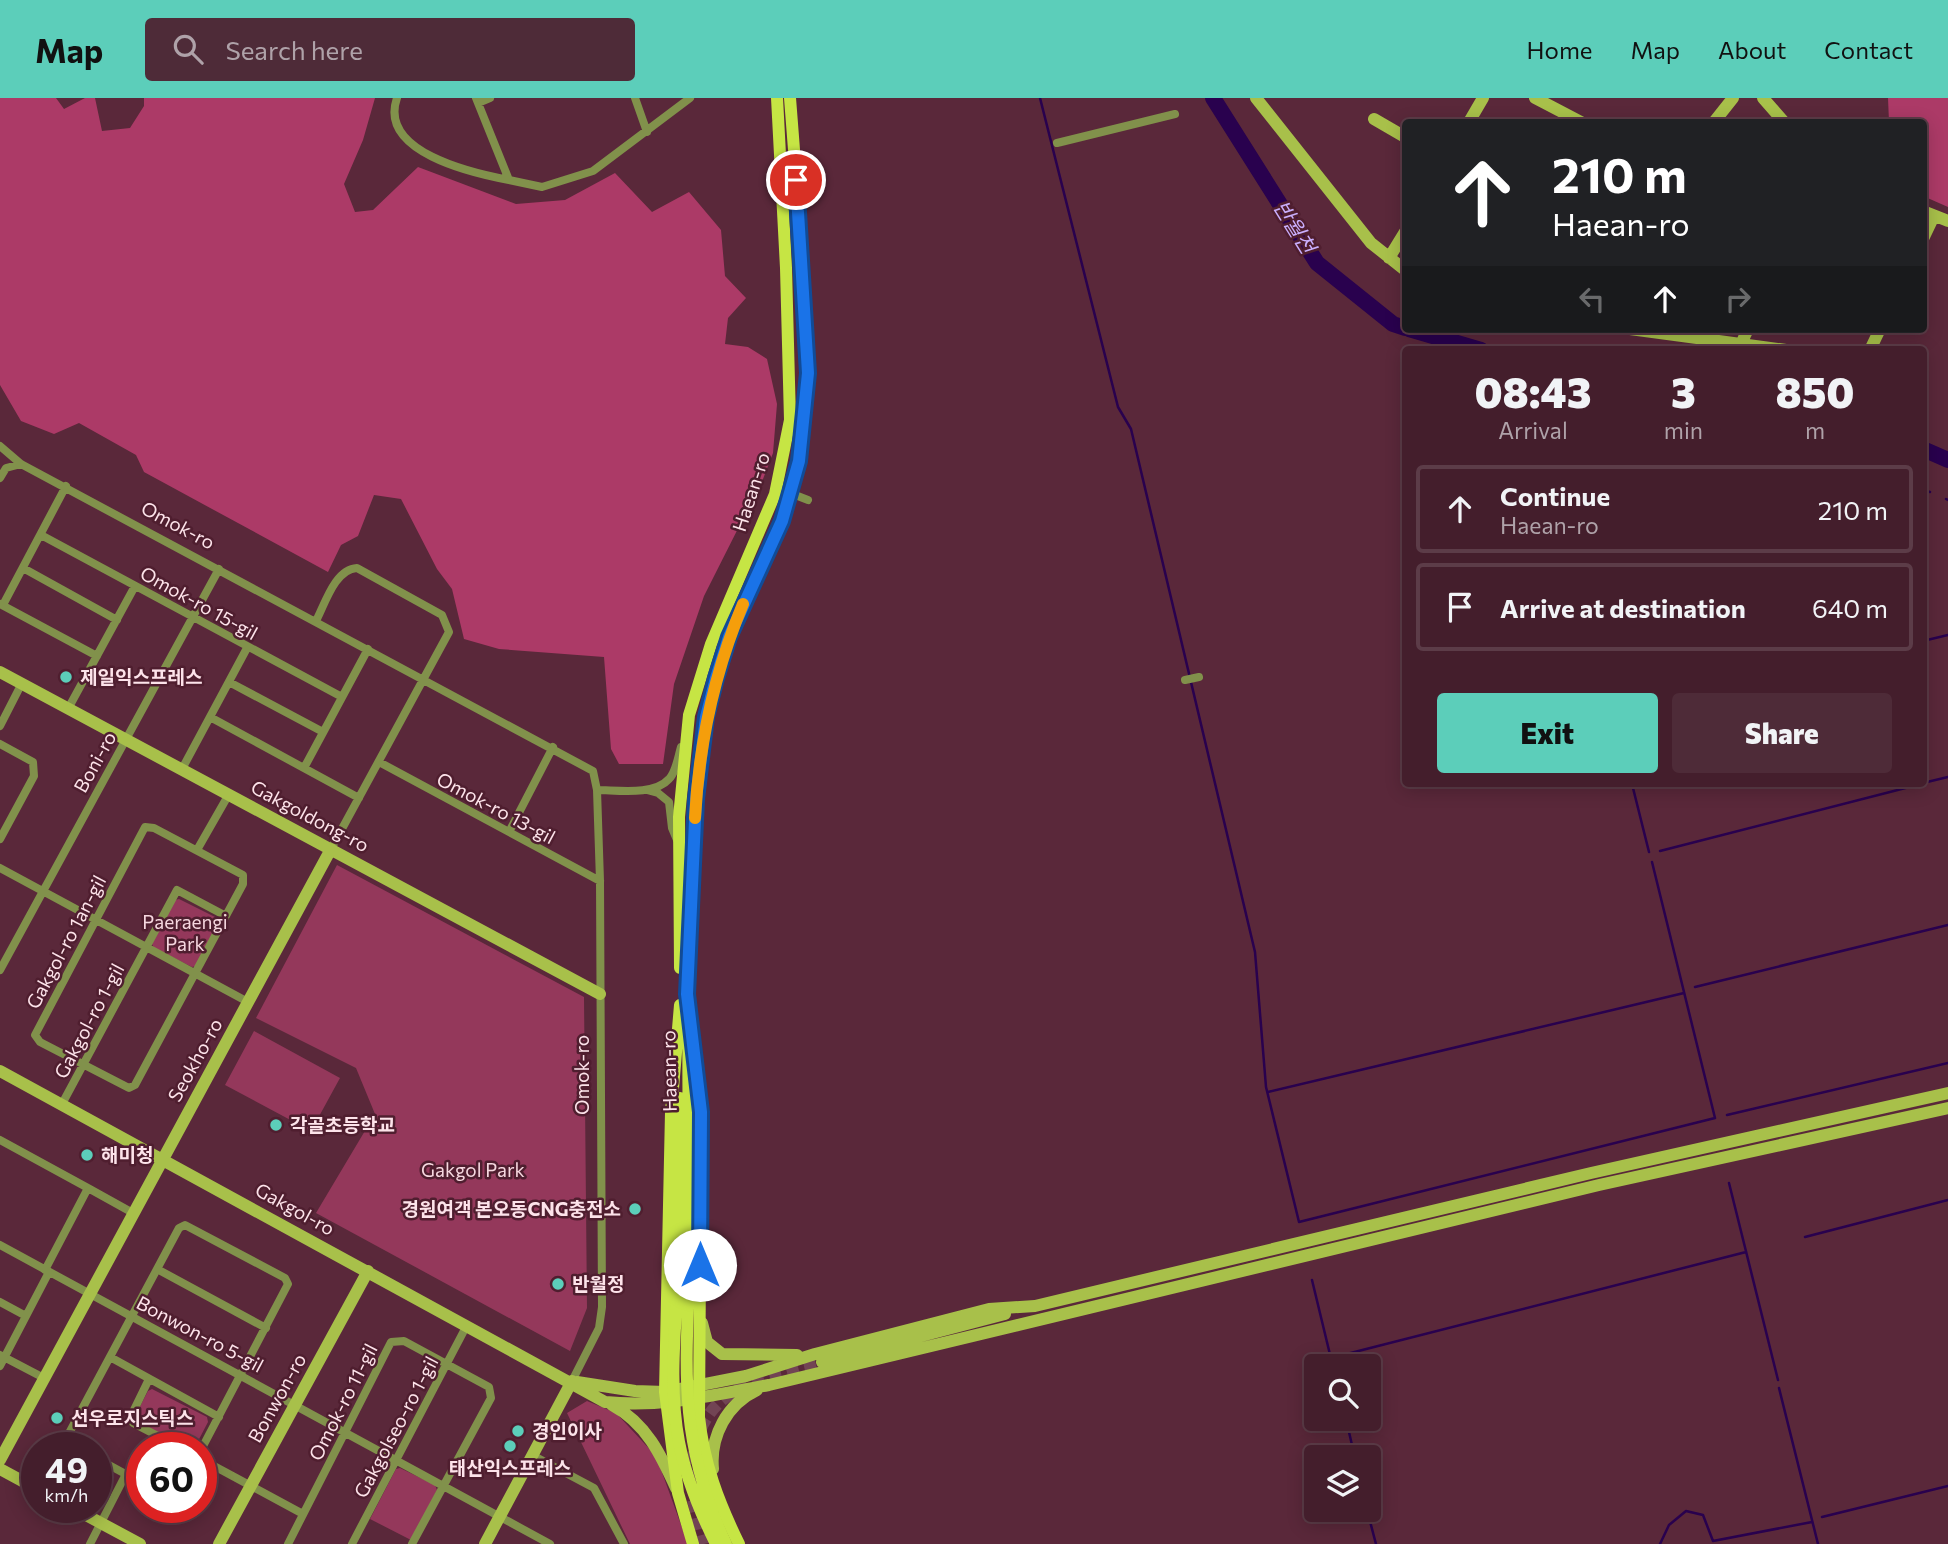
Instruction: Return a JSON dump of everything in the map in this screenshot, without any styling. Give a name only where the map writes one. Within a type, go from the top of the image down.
[{"type":"main road","name":"Haean-ro","points":[[685,1264],[684,996],[680,845],[688,724],[711,644],[775,494],[789,420],[786,268],[777,98]]},
{"type":"main road","name":"Haean-ro","points":[[684,996],[696,799],[706,717],[729,637],[782,521],[799,461],[808,373],[790,98]]},
{"type":"main road","points":[[1256,98],[1348,217],[1402,268]]},
{"type":"main road","points":[[1471,119],[1483,98]]},
{"type":"main road","points":[[1535,98],[1575,119]]},
{"type":"main road","points":[[1716,119],[1733,98]]},
{"type":"main road","points":[[1763,98],[1781,119]]},
{"type":"main road","points":[[1374,119],[1402,135]]},
{"type":"main road","points":[[1928,214],[1948,221]]},
{"type":"main road","points":[[1389,258],[1402,237]]},
{"type":"main road","points":[[1660,333],[1756,346]]},
{"type":"main road","points":[[1741,344],[1746,333]]},
{"type":"main road","name":"Gakgoldong-ro","points":[[0,672],[600,995]]},
{"type":"main road","name":"Seokho-ro","points":[[0,1460],[331,849]]},
{"type":"main road","points":[[684,996],[701,1112],[699,1390],[703,1454],[715,1494],[739,1544]]},
{"type":"main road","points":[[684,996],[671,1112],[666,1398],[678,1493],[693,1544]]},
{"type":"main road","name":"Gakgol-ro","points":[[0,1071],[572,1381],[631,1419],[657,1446],[678,1493]]},
{"type":"main road","points":[[605,1402],[666,1398],[989,1309],[1035,1306],[1591,1172],[1948,1093]]},
{"type":"main road","points":[[699,1390],[769,1385],[1599,1185],[1948,1108]]},
{"type":"main road","points":[[685,1264],[675,1367],[679,1442],[689,1480],[716,1544]]},
{"type":"main road","points":[[685,1264],[687,1413],[703,1490],[726,1544]]},
{"type":"main road","name":"Bonwon-ro","points":[[219,1544],[368,1271]]},
{"type":"main road","points":[[700,1317],[707,1342],[722,1354],[819,1358]]},
{"type":"main road","points":[[666,1360],[671,1375],[680,1381],[692,1375],[699,1360]]},
{"type":"main road","name":"Gakgol-ro","points":[[572,1381],[666,1398]]},
{"type":"main road","name":"Omok-ro","points":[[485,1544],[572,1381]]},
{"type":"main road","points":[[715,1494],[711,1455],[726,1416],[738,1400],[769,1385]]},
{"type":"main road","points":[[0,1469],[21,1480]]},
{"type":"main road","points":[[101,1523],[140,1544]]},
{"type":"street","points":[[397,98],[395,117],[398,130],[406,141],[449,164],[542,187],[593,171],[690,98]]},
{"type":"street","points":[[490,98],[477,101],[509,180]]},
{"type":"street","points":[[635,98],[647,132]]},
{"type":"street","points":[[1057,143],[1175,114]]},
{"type":"street","name":"Omok-ro","points":[[0,446],[22,464],[553,747],[593,771],[597,790],[600,881],[602,1307],[599,1328],[572,1381]]},
{"type":"street","points":[[0,478],[6,468],[22,464]]},
{"type":"street","points":[[66,486],[1,604],[97,656]]},
{"type":"street","points":[[790,494],[808,500]]},
{"type":"street","name":"Omok-ro 15-gil","points":[[41,535],[342,697]]},
{"type":"street","points":[[23,568],[117,620]]},
{"type":"street","points":[[316,621],[340,575],[349,568],[357,568],[442,615],[449,632],[424,679]]},
{"type":"street","name":"Boni-ro","points":[[0,970],[219,569]]},
{"type":"street","points":[[69,707],[135,586]]},
{"type":"street","points":[[182,769],[247,648]]},
{"type":"street","points":[[304,768],[368,649]]},
{"type":"street","points":[[1185,680],[1199,677]]},
{"type":"street","name":"Seokho-ro","points":[[331,849],[424,679]]},
{"type":"street","points":[[229,682],[323,732]]},
{"type":"street","points":[[0,726],[22,683]]},
{"type":"street","points":[[210,717],[359,798]]},
{"type":"street","points":[[644,790],[669,779],[688,724]]},
{"type":"street","points":[[0,744],[33,762],[34,776],[0,839]]},
{"type":"street","points":[[509,832],[553,747]]},
{"type":"street","name":"Omok-ro 13-gil","points":[[379,762],[600,881]]},
{"type":"street","points":[[597,790],[644,790],[658,793],[669,802],[672,828],[680,845]]},
{"type":"street","points":[[197,850],[229,794]]},
{"type":"street","name":"Gakgol-ro 1an-gil","points":[[145,827],[154,828],[243,875],[243,884],[226,916],[135,1085],[129,1088],[40,1042],[35,1035],[145,827]]},
{"type":"street","points":[[0,868],[248,1002]]},
{"type":"street","name":"Gakgol-ro 1-gil","points":[[62,1104],[177,890],[226,916]]},
{"type":"street","points":[[0,1140],[133,1213]]},
{"type":"street","points":[[44,1378],[2,1359],[26,1316],[88,1188]]},
{"type":"street","points":[[70,1432],[178,1228],[185,1225],[285,1278],[288,1284],[211,1432]]},
{"type":"street","name":"Bonwon-ro 5-gil","points":[[0,1245],[242,1374],[550,1544]]},
{"type":"street","points":[[157,1269],[266,1328]]},
{"type":"street","points":[[0,1303],[26,1316]]},
{"type":"street","name":"Gakgolseo-ro 1-gil","points":[[352,1544],[467,1325]]},
{"type":"street","name":"Omok-ro 11-gil","points":[[288,1544],[391,1342],[404,1340],[489,1387],[491,1398],[412,1544]]},
{"type":"street","points":[[110,1357],[219,1417]]},
{"type":"street","points":[[149,1379],[132,1413],[133,1423],[150,1432]]},
{"type":"street","points":[[532,1455],[594,1488],[624,1544]]},
{"type":"street","points":[[112,1467],[126,1475],[112,1502]]},
{"type":"street","points":[[217,1468],[303,1514]]},
{"type":"street","points":[[90,1544],[101,1523]]},
{"type":"green space","name":"Gakgol Park","points":[[337,865],[584,997],[587,1308],[570,1351],[316,1213],[375,1114],[356,1068],[256,1018]]},
{"type":"green space","name":"Paeraengi Park","points":[[179,899],[217,918],[218,923],[196,966],[192,967],[154,948],[152,944],[175,900]]},
{"type":"green space","points":[[254,1031],[340,1078],[311,1131],[225,1085]]},
{"type":"green space","points":[[152,1389],[207,1417],[208,1422],[203,1432],[155,1432],[135,1422],[134,1418],[148,1391]]},
{"type":"green space","points":[[587,1401],[616,1413],[656,1456],[688,1544],[630,1544],[567,1413]]},
{"type":"green space","points":[[400,1468],[435,1485],[437,1490],[411,1540],[370,1519],[396,1469]]},
{"type":"shaded area","points":[[0,98],[56,98],[64,109],[85,98],[95,98],[102,131],[130,128],[144,106],[144,98],[375,98],[363,140],[344,184],[355,212],[373,210],[418,167],[516,204],[565,200],[615,173],[652,212],[689,192],[721,230],[725,276],[746,298],[728,318],[725,344],[748,347],[767,359],[777,404],[773,453],[763,479],[704,596],[674,684],[663,764],[619,764],[611,749],[604,657],[499,649],[464,639],[452,589],[437,569],[401,499],[374,495],[358,536],[341,545],[328,572],[144,472],[136,455],[79,423],[54,434],[21,421],[0,385]]},
{"type":"shaded area","points":[[1888,98],[1948,98],[1948,207],[1927,198],[1927,119],[1889,119]]},
{"type":"waterway","points":[[1040,98],[1118,407],[1131,429],[1255,952],[1266,1087],[1299,1222],[1715,1118],[1652,862]]},
{"type":"waterway","name":"반월천","points":[[1213,98],[1317,263],[1393,324],[1402,327]]},
{"type":"waterway","name":"반월천","points":[[1423,333],[1467,346]]},
{"type":"waterway","name":"반월천","points":[[1927,451],[1948,460]]},
{"type":"waterway","points":[[1927,640],[1948,635]]},
{"type":"waterway","points":[[1927,782],[1948,777]]},
{"type":"waterway","points":[[1633,787],[1649,852]]},
{"type":"waterway","points":[[1660,851],[1909,787]]},
{"type":"waterway","points":[[1695,987],[1948,925]]},
{"type":"waterway","points":[[1268,1092],[1684,993]]},
{"type":"waterway","points":[[1727,1115],[1948,1063]]},
{"type":"waterway","points":[[1729,1183],[1778,1380]]},
{"type":"waterway","points":[[1805,1237],[1948,1200]]},
{"type":"waterway","points":[[1347,1354],[1746,1252]]},
{"type":"waterway","points":[[1312,1280],[1330,1354]]},
{"type":"waterway","points":[[1779,1388],[1818,1544]]},
{"type":"waterway","points":[[1349,1431],[1352,1445]]},
{"type":"waterway","points":[[1822,1517],[1948,1486]]},
{"type":"waterway","points":[[1660,1544],[1669,1525],[1686,1511],[1703,1515],[1713,1541],[1812,1522]]},
{"type":"waterway","points":[[1370,1522],[1376,1544]]},
{"type":"tunnel","points":[[691,1482],[694,1451],[701,1427],[713,1409],[748,1384],[822,1362]]},
{"type":"tunnel","points":[[693,1500],[704,1544]]},
{"type":"slow traffic","points":[[695,818],[706,717],[729,637],[743,604]]},
{"type":"place","name":"제일익스프레스","points":[[66,677]]},
{"type":"place","name":"각골초등학교","points":[[276,1125]]},
{"type":"place","name":"해미청","points":[[87,1155]]},
{"type":"place","name":"경원여객 본오동CNG충전소","points":[[635,1209]]},
{"type":"place","name":"반월정","points":[[558,1284]]},
{"type":"place","name":"선우로지스틱스","points":[[57,1418]]},
{"type":"place","name":"경인이사","points":[[518,1431]]},
{"type":"place","name":"태산익스프레스","points":[[510,1446]]},
{"type":"route","points":[[700,1265],[701,1112],[687,994],[696,799],[706,717],[716,678],[729,637],[782,521],[799,461],[808,373],[796,180]]}]
